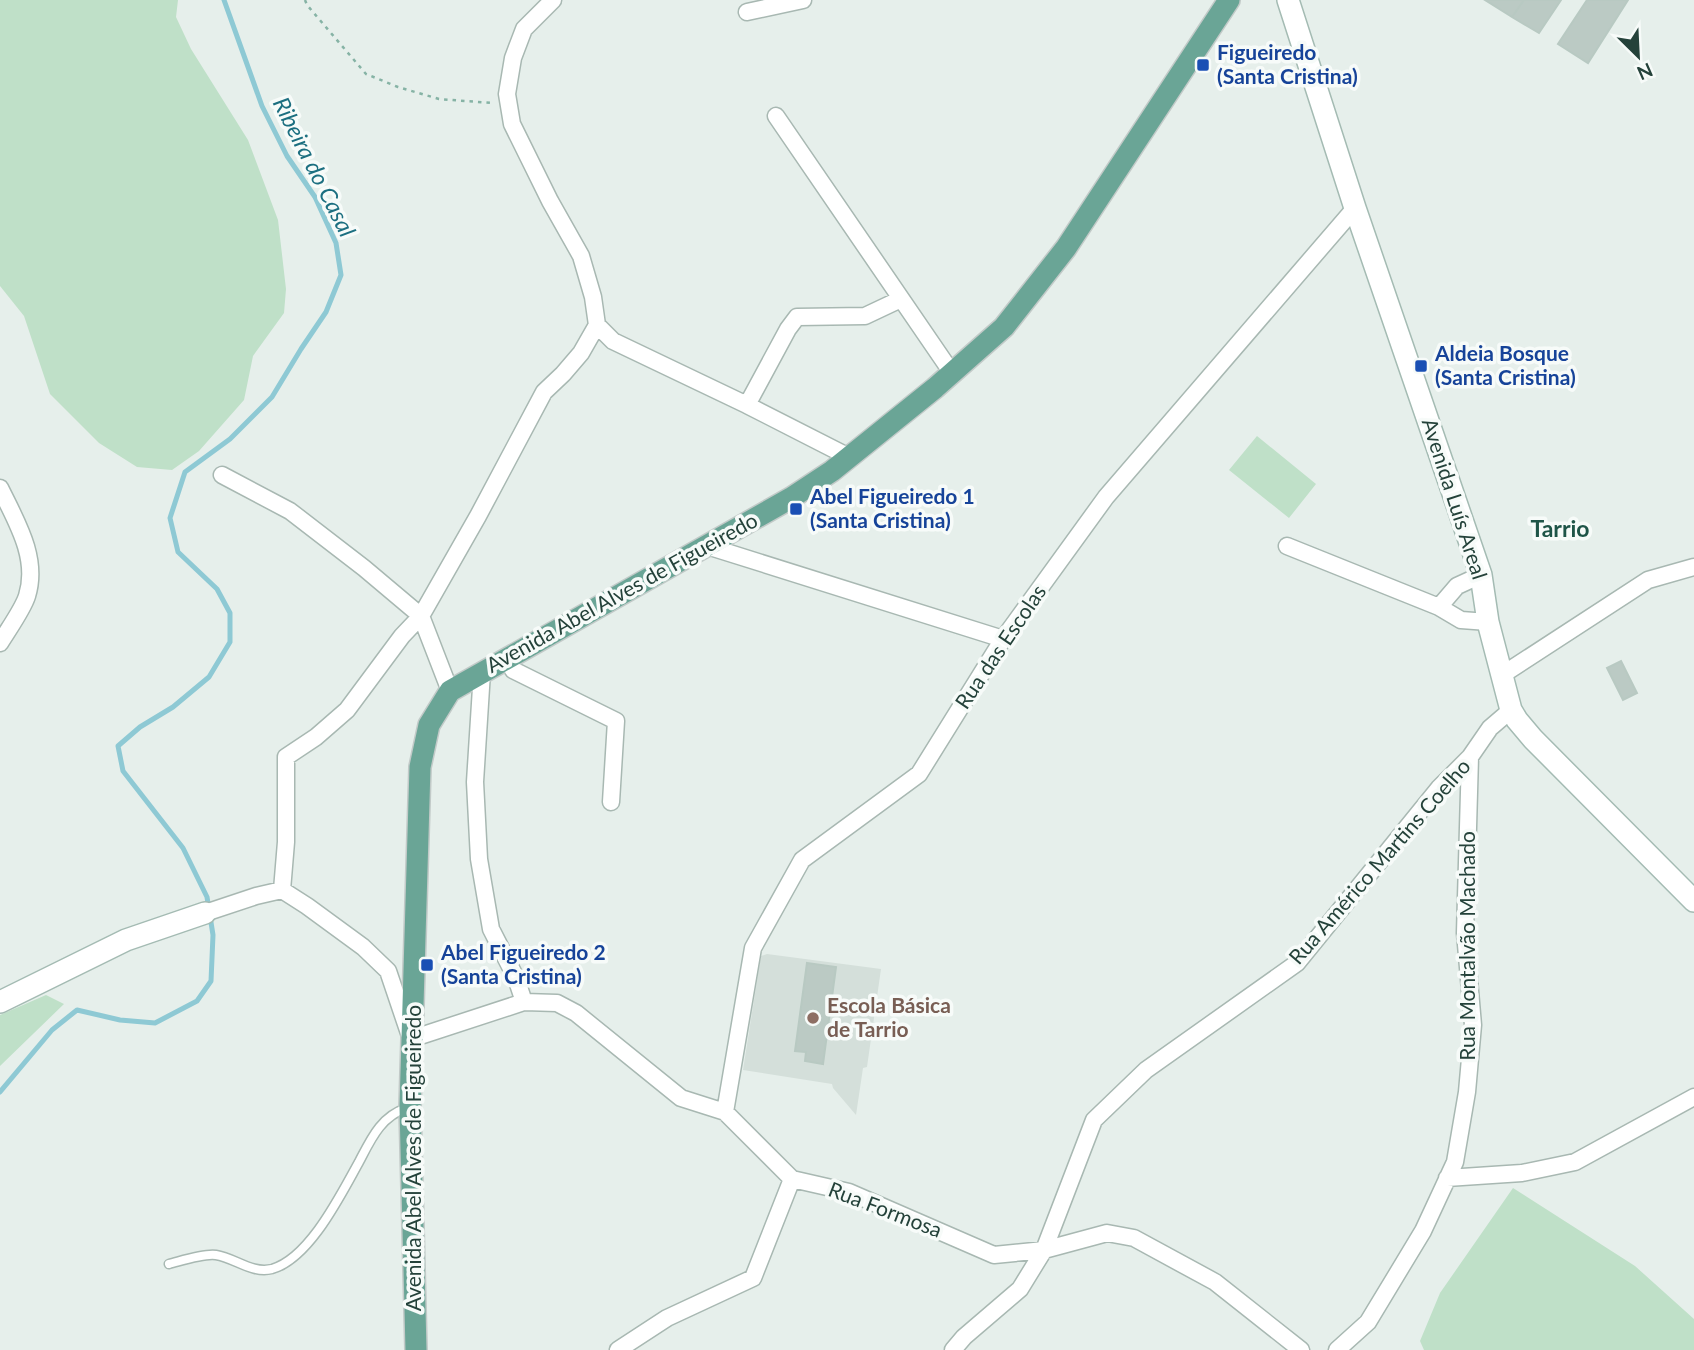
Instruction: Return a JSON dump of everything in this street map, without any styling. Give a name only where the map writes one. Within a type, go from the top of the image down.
[{"type":"main road","name":"Avenida Abel Alves de Figueiredo","points":[[416,1350],[411,1039],[420,767],[429,725],[450,691],[791,498],[849,457],[952,373],[1003,327],[1066,248],[1229,0]]},
{"type":"street","points":[[552,0],[524,29],[513,58],[509,104],[512,124],[581,256],[593,297],[597,325],[612,341],[849,457]]},
{"type":"street","points":[[747,12],[803,0]]},
{"type":"street","name":"Avenida Luís Areal","points":[[1288,0],[1355,208],[1481,575],[1488,622],[1511,710],[1533,739],[1694,901]]},
{"type":"street","points":[[776,116],[952,373]]},
{"type":"street","name":"Rua das Escolas","points":[[725,1112],[753,948],[802,860],[919,774],[1003,639],[1106,497],[1355,208]]},
{"type":"street","points":[[747,405],[797,317],[864,316],[901,299]]},
{"type":"street","points":[[282,890],[286,842],[286,757],[316,737],[347,710],[402,636],[421,616],[544,392],[581,353],[597,325]]},
{"type":"street","points":[[222,475],[290,511],[365,568],[421,616],[450,691]]},
{"type":"street","points":[[0,488],[26,543],[31,573],[27,597],[0,643]]},
{"type":"street","points":[[707,546],[1003,639]]},
{"type":"street","points":[[1287,546],[1439,607],[1461,620],[1488,622]]},
{"type":"street","points":[[1502,675],[1648,580],[1694,566]]},
{"type":"street","points":[[1439,607],[1457,586],[1481,575]]},
{"type":"street","points":[[506,658],[513,670],[616,721],[611,802]]},
{"type":"street","points":[[482,672],[475,782],[479,859],[491,929],[516,978],[524,1002]]},
{"type":"street","name":"Rua Américo Martins Coelho","points":[[953,1350],[964,1337],[1020,1289],[1044,1250],[1094,1120],[1146,1070],[1297,963],[1439,788],[1470,757],[1490,728],[1511,710]]},
{"type":"street","name":"Rua Montalvão Machado","points":[[1337,1350],[1368,1322],[1423,1231],[1455,1162],[1465,1104],[1473,1025],[1465,933],[1470,757]]},
{"type":"street","points":[[0,1002],[126,940],[282,890],[363,947],[388,971],[411,1039],[524,1002],[556,1003],[576,1013],[681,1098],[725,1112],[792,1179],[753,1278],[667,1318],[618,1350]]},
{"type":"street","points":[[1447,1178],[1522,1173],[1574,1162],[1694,1097]]},
{"type":"street","name":"Rua Formosa","points":[[792,1179],[849,1192],[994,1255],[1044,1250],[1107,1233],[1134,1238],[1214,1282],[1301,1350]]},
{"type":"lane","points":[[169,1264],[208,1255],[216,1255],[258,1270],[272,1269],[286,1262],[307,1245],[320,1228],[375,1132],[388,1117],[410,1107]]},
{"type":"path","points":[[305,0],[366,74],[439,99],[509,104]]},
{"type":"shaded area","name":"Escola Básica de Tarrio","points":[[767,954],[881,969],[867,1067],[863,1068],[856,1115],[832,1084],[743,1070],[761,956]]},
{"type":"green space","points":[[0,0],[178,0],[176,17],[191,49],[248,140],[278,220],[286,289],[284,313],[253,356],[244,400],[199,451],[172,470],[137,467],[99,443],[50,394],[24,316],[0,286]]},
{"type":"green space","points":[[1257,436],[1316,484],[1289,518],[1229,470]]},
{"type":"green space","points":[[46,995],[64,1004],[0,1066],[0,1015]]},
{"type":"green space","points":[[1513,1188],[1635,1266],[1694,1319],[1694,1350],[1424,1350],[1420,1341],[1440,1293]]},
{"type":"building","points":[[1485,0],[1524,0],[1512,17]]},
{"type":"building","points":[[1524,0],[1561,0],[1539,33],[1512,17]]},
{"type":"building","points":[[1587,0],[1628,0],[1588,63],[1558,44]]},
{"type":"building","points":[[1621,661],[1637,693],[1623,700],[1607,668]]},
{"type":"building","points":[[807,963],[836,967],[823,1064],[805,1061],[806,1052],[795,1051]]},
{"type":"waterway","name":"Ribeira do Casal","points":[[0,1092],[52,1030],[77,1010],[120,1020],[155,1023],[197,1001],[211,981],[213,935],[207,897],[183,848],[123,771],[118,746],[140,727],[173,707],[209,677],[230,642],[230,613],[217,589],[178,552],[170,518],[185,472],[230,439],[272,397],[326,312],[341,275],[336,243],[315,197],[287,156],[262,106],[224,0]]},
{"type":"place","name":"Figueiredo (Santa Cristina)","points":[[1203,65]]},
{"type":"place","name":"Aldeia Bosque (Santa Cristina)","points":[[1421,366]]},
{"type":"place","name":"Abel Figueiredo 1 (Santa Cristina)","points":[[796,509]]},
{"type":"place","name":"Abel Figueiredo 2 (Santa Cristina)","points":[[427,965]]},
{"type":"place","name":"Escola Básica de Tarrio","points":[[813,1018]]},
{"type":"district","name":"Tarrio","points":[[1560,529]]}]
